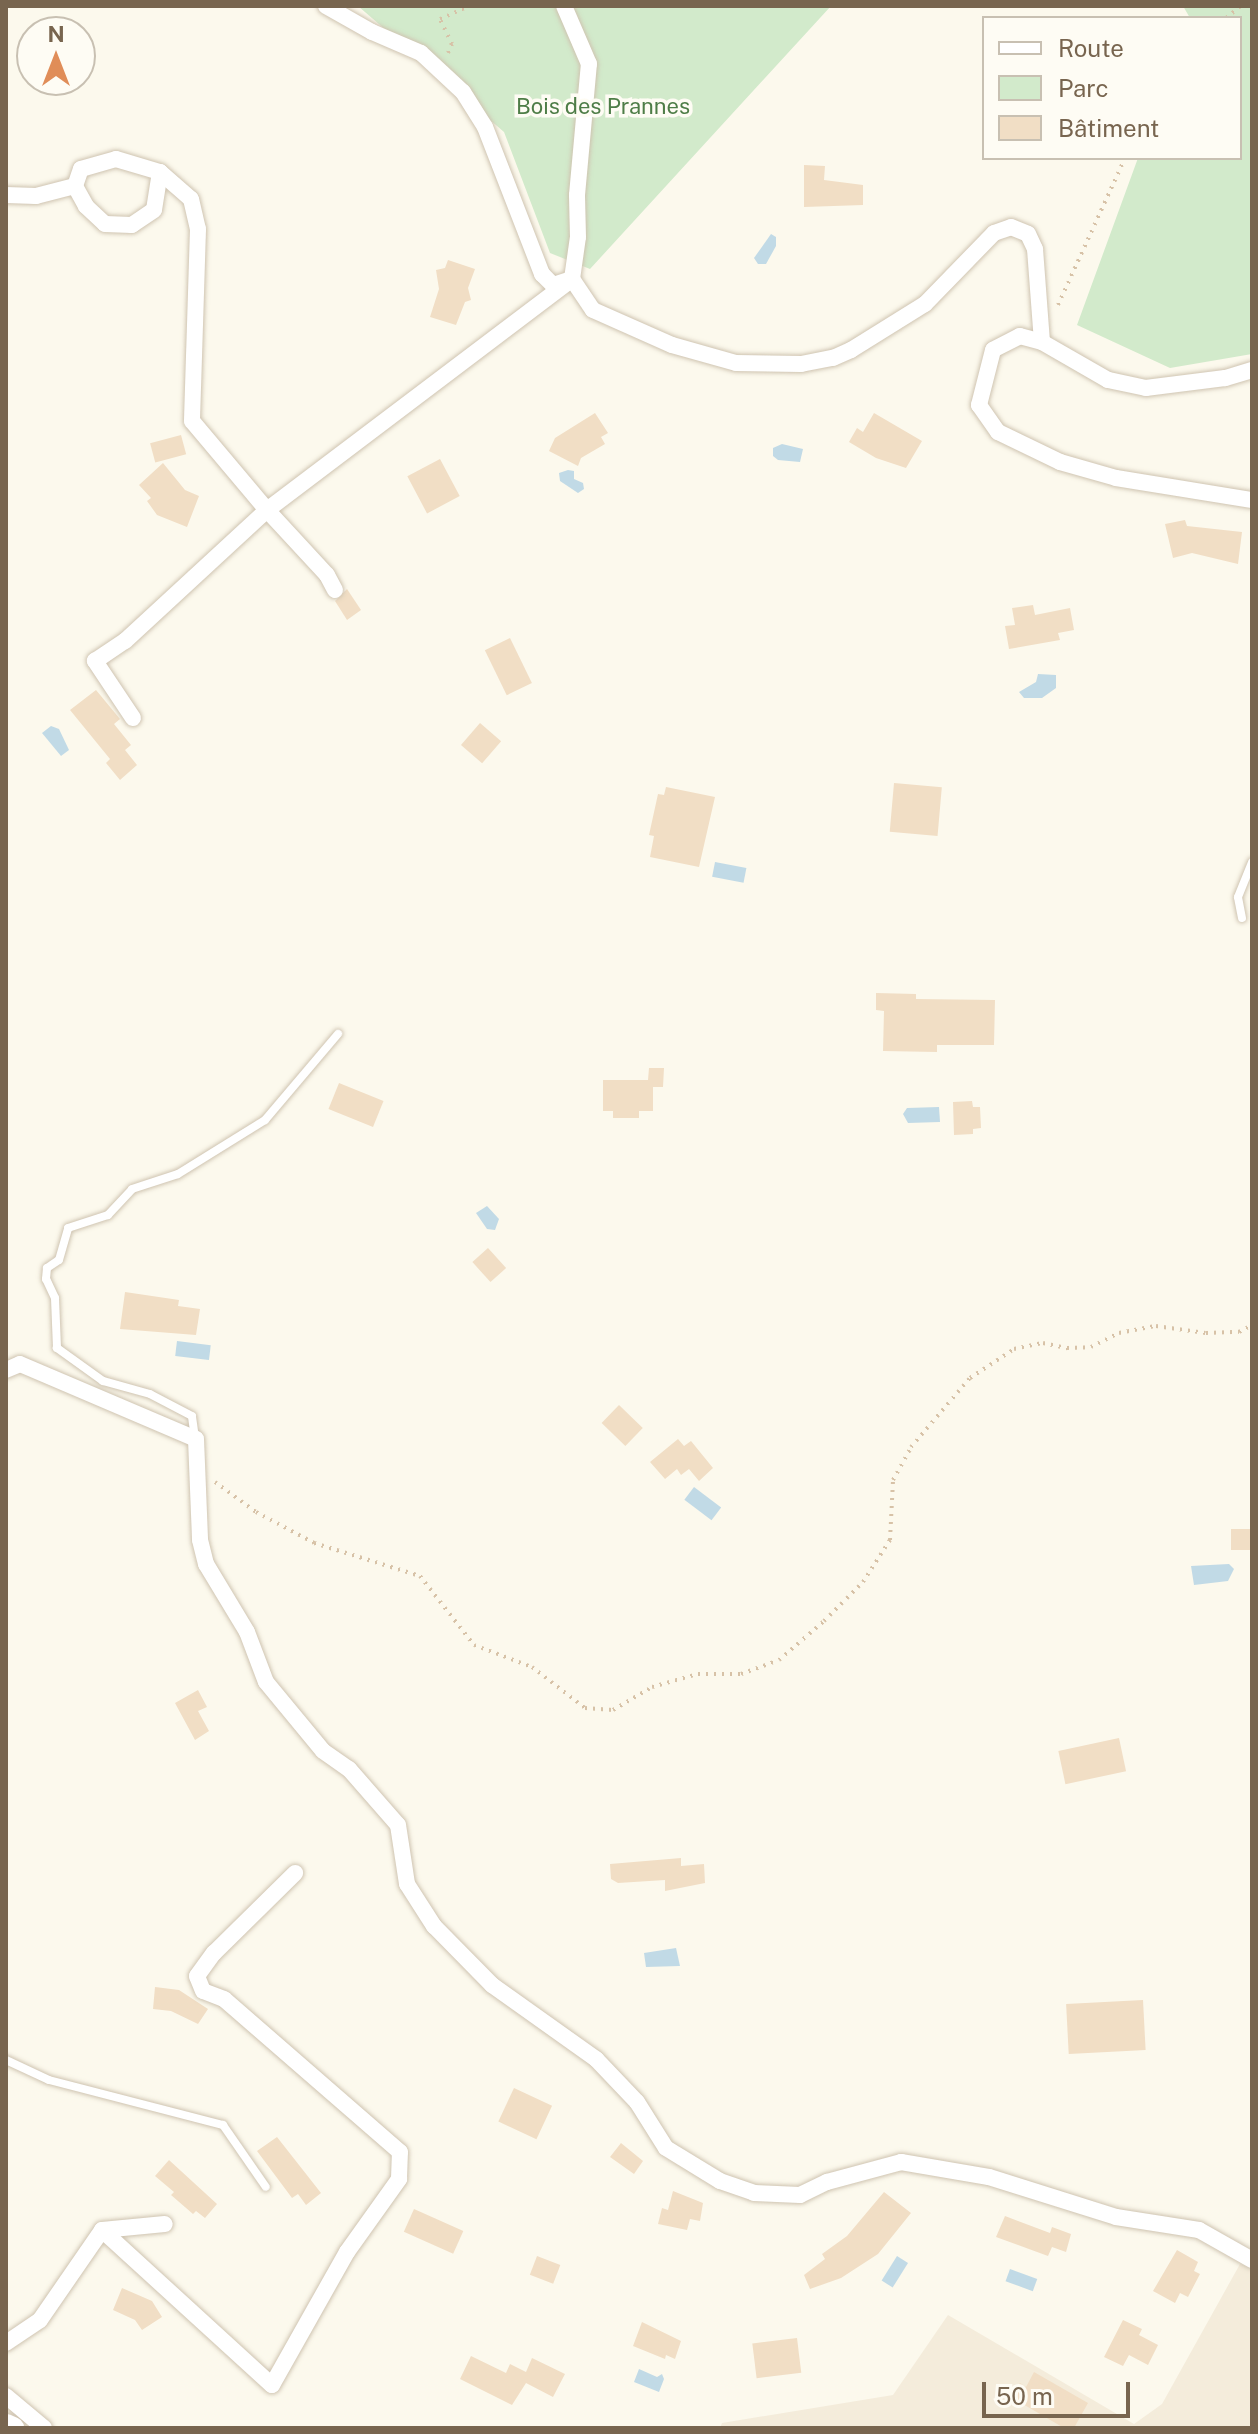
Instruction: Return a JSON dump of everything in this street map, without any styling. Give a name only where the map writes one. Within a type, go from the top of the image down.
[{"type":"street","points":[[326,6],[372,32],[421,53],[463,92],[485,127],[542,274],[553,285],[572,279]]},
{"type":"street","points":[[564,6],[589,64],[577,195],[578,237],[572,279],[593,310],[672,345],[736,363],[801,364],[851,350],[925,304],[994,233],[1011,227],[1028,234],[1035,249],[1042,342]]},
{"type":"street","points":[[160,172],[154,210],[132,225],[105,224],[86,206],[75,186],[81,169],[116,159],[160,172],[191,199],[198,229],[192,421],[327,575],[335,590]]},
{"type":"street","points":[[6,195],[36,196],[75,186]]},
{"type":"street","points":[[133,718],[95,661],[125,641],[267,510],[572,279]]},
{"type":"street","points":[[1252,370],[1225,378],[1146,388],[1108,380],[1042,342],[1020,336],[993,350],[979,405],[998,432],[1060,462],[1116,478],[1252,500]]},
{"type":"street","points":[[6,1370],[20,1364],[196,1439],[200,1540],[206,1564],[247,1632],[266,1682],[323,1751],[349,1769],[398,1825],[407,1884],[442,1936],[492,1985],[596,2059],[637,2102],[666,2148],[720,2181],[754,2193],[800,2195],[827,2182],[901,2162],[989,2177],[1116,2217],[1199,2230],[1252,2260]]},
{"type":"street","points":[[102,2230],[272,2385],[347,2252],[399,2179],[400,2152],[224,1999],[203,1991],[197,1976],[214,1953],[295,1873]]},
{"type":"street","points":[[6,2343],[40,2320],[102,2230],[165,2224]]},
{"type":"street","points":[[6,2396],[44,2428]]},
{"type":"street","points":[[6,2425],[13,2428]]},
{"type":"lane","points":[[1242,918],[1238,897],[1252,862]]},
{"type":"lane","points":[[196,1439],[192,1416],[150,1394],[103,1381],[57,1348],[55,1298],[46,1279],[47,1268],[59,1260],[68,1228],[108,1215],[132,1189],[178,1174],[265,1120],[338,1034]]},
{"type":"lane","points":[[6,2060],[49,2080],[223,2125],[266,2187]]},
{"type":"path","points":[[440,68],[452,44],[440,19],[469,6]]},
{"type":"path","points":[[1042,342],[1107,190],[1124,160]]},
{"type":"path","points":[[197,1462],[217,1484],[256,1512],[314,1543],[420,1576],[474,1645],[532,1667],[585,1708],[613,1710],[652,1687],[698,1674],[741,1674],[779,1660],[824,1621],[863,1582],[890,1540],[893,1480],[911,1447],[970,1378],[1014,1349],[1043,1343],[1067,1348],[1091,1347],[1119,1333],[1156,1326],[1206,1333],[1239,1332],[1252,1325]]},
{"type":"shaded area","points":[[1240,2264],[1252,2268],[1252,2428],[720,2428],[722,2423],[893,2395],[948,2315],[1134,2424],[1162,2404]]},
{"type":"green space","name":"Bois des Prannes","points":[[358,6],[831,6],[590,269],[550,253],[504,132]]},
{"type":"green space","points":[[1183,6],[1252,6],[1252,354],[1170,368],[1077,325],[1137,160],[1242,160],[1242,16],[1189,16]]},
{"type":"water","points":[[771,234],[776,237],[776,246],[766,264],[758,264],[754,258]]},
{"type":"water","points":[[782,444],[803,449],[800,462],[778,460],[773,456],[773,448]]},
{"type":"water","points":[[574,471],[574,479],[583,483],[584,489],[578,493],[560,481],[559,473]]},
{"type":"water","points":[[1038,674],[1056,675],[1056,688],[1042,698],[1024,698],[1019,692],[1036,682]]},
{"type":"water","points":[[51,726],[59,729],[69,750],[61,756],[42,733]]},
{"type":"water","points":[[715,862],[746,868],[744,883],[712,877]]},
{"type":"water","points":[[939,1107],[940,1122],[908,1123],[903,1114],[907,1108]]},
{"type":"water","points":[[487,1206],[499,1219],[495,1230],[487,1229],[476,1213]]},
{"type":"water","points":[[177,1341],[211,1345],[209,1360],[175,1356]]},
{"type":"water","points":[[694,1487],[721,1507],[712,1520],[684,1500]]},
{"type":"water","points":[[1229,1564],[1234,1569],[1228,1581],[1194,1585],[1191,1566]]},
{"type":"water","points":[[676,1948],[680,1966],[646,1967],[644,1953]]},
{"type":"water","points":[[897,2256],[908,2263],[893,2287],[882,2281]]},
{"type":"water","points":[[1010,2269],[1037,2279],[1033,2291],[1006,2281]]},
{"type":"water","points":[[639,2369],[657,2377],[662,2374],[664,2379],[659,2392],[634,2382]]},
{"type":"building","points":[[804,165],[825,166],[824,180],[863,185],[863,205],[804,207]]},
{"type":"building","points":[[448,260],[475,269],[468,288],[471,300],[465,302],[456,325],[430,317],[439,289],[436,270],[445,268]]},
{"type":"building","points":[[595,413],[608,433],[601,437],[605,444],[581,458],[578,466],[549,451],[555,438]]},
{"type":"building","points":[[874,413],[922,441],[906,468],[876,458],[849,442],[857,428],[863,432]]},
{"type":"building","points":[[181,435],[186,454],[155,463],[150,443]]},
{"type":"building","points":[[440,459],[460,496],[427,513],[407,476]]},
{"type":"building","points":[[163,463],[185,490],[199,496],[187,527],[157,515],[147,501],[151,498],[139,485]]},
{"type":"building","points":[[1185,520],[1187,526],[1242,532],[1238,564],[1192,553],[1173,558],[1165,524]]},
{"type":"building","points":[[347,589],[361,610],[347,620],[335,601]]},
{"type":"building","points":[[1033,605],[1035,615],[1070,608],[1074,630],[1058,633],[1060,640],[1009,649],[1005,626],[1015,625],[1012,608]]},
{"type":"building","points":[[510,638],[532,683],[507,695],[485,650]]},
{"type":"building","points":[[96,690],[120,719],[114,724],[131,745],[125,750],[137,765],[120,780],[106,763],[110,759],[70,710]]},
{"type":"building","points":[[480,723],[501,741],[482,763],[461,745]]},
{"type":"building","points":[[894,783],[942,787],[938,836],[890,832]]},
{"type":"building","points":[[666,787],[715,797],[699,867],[650,857],[654,836],[649,835],[658,794],[664,795]]},
{"type":"building","points":[[876,993],[916,994],[916,999],[995,1000],[994,1045],[937,1045],[937,1052],[883,1051],[884,1011],[876,1010]]},
{"type":"building","points":[[649,1068],[664,1068],[663,1087],[653,1087],[653,1111],[639,1111],[639,1118],[613,1118],[613,1111],[603,1111],[603,1080],[648,1080]]},
{"type":"building","points":[[339,1083],[384,1101],[373,1127],[329,1109]]},
{"type":"building","points":[[972,1101],[973,1107],[980,1107],[981,1128],[973,1129],[973,1134],[954,1135],[953,1102]]},
{"type":"building","points":[[488,1248],[506,1268],[490,1282],[472,1262]]},
{"type":"building","points":[[125,1292],[179,1300],[178,1306],[200,1309],[196,1335],[120,1329]]},
{"type":"building","points":[[619,1405],[643,1428],[625,1446],[602,1423]]},
{"type":"building","points":[[678,1439],[684,1446],[691,1441],[713,1468],[699,1481],[689,1469],[681,1475],[677,1469],[665,1479],[650,1462]]},
{"type":"building","points":[[1231,1529],[1252,1529],[1252,1550],[1231,1550]]},
{"type":"building","points":[[198,1690],[207,1707],[198,1711],[209,1731],[195,1740],[175,1703]]},
{"type":"building","points":[[1119,1738],[1126,1771],[1065,1784],[1058,1751]]},
{"type":"building","points":[[681,1858],[681,1866],[704,1864],[705,1883],[665,1891],[665,1880],[618,1883],[611,1879],[610,1864]]},
{"type":"building","points":[[155,1987],[179,1990],[208,2009],[198,2024],[171,2011],[153,2009]]},
{"type":"building","points":[[1143,2000],[1146,2050],[1069,2054],[1066,2004]]},
{"type":"building","points":[[514,2088],[552,2106],[536,2139],[498,2122]]},
{"type":"building","points":[[277,2137],[321,2193],[306,2205],[298,2194],[292,2198],[257,2151]]},
{"type":"building","points":[[621,2143],[643,2161],[634,2174],[610,2157]]},
{"type":"building","points":[[169,2160],[217,2204],[205,2218],[196,2211],[193,2214],[155,2176]]},
{"type":"building","points":[[673,2191],[703,2203],[700,2221],[690,2219],[687,2230],[658,2224],[662,2208],[668,2210]]},
{"type":"building","points":[[884,2192],[911,2213],[878,2254],[841,2278],[810,2289],[804,2275],[825,2259],[822,2254],[847,2236]]},
{"type":"building","points":[[414,2209],[463,2231],[453,2254],[404,2232]]},
{"type":"building","points":[[1005,2216],[1050,2233],[1052,2227],[1071,2234],[1066,2252],[1052,2247],[1048,2256],[996,2237]]},
{"type":"building","points":[[1177,2250],[1198,2262],[1194,2271],[1200,2274],[1188,2297],[1180,2293],[1175,2303],[1153,2291]]},
{"type":"building","points":[[537,2256],[560,2265],[553,2284],[530,2275]]},
{"type":"building","points":[[122,2288],[152,2301],[162,2317],[142,2330],[135,2320],[113,2310]]},
{"type":"building","points":[[1123,2320],[1142,2329],[1139,2335],[1158,2345],[1148,2365],[1129,2355],[1123,2366],[1104,2357]]},
{"type":"building","points":[[642,2322],[681,2341],[675,2359],[666,2355],[665,2359],[633,2346]]},
{"type":"building","points":[[797,2338],[801,2373],[757,2378],[752,2343]]},
{"type":"building","points":[[471,2356],[506,2373],[510,2364],[526,2372],[532,2358],[565,2374],[553,2397],[526,2383],[512,2405],[460,2379]]},
{"type":"building","points":[[1034,2372],[1088,2403],[1074,2428],[1064,2428],[1011,2397],[1020,2383],[1026,2387]]}]
